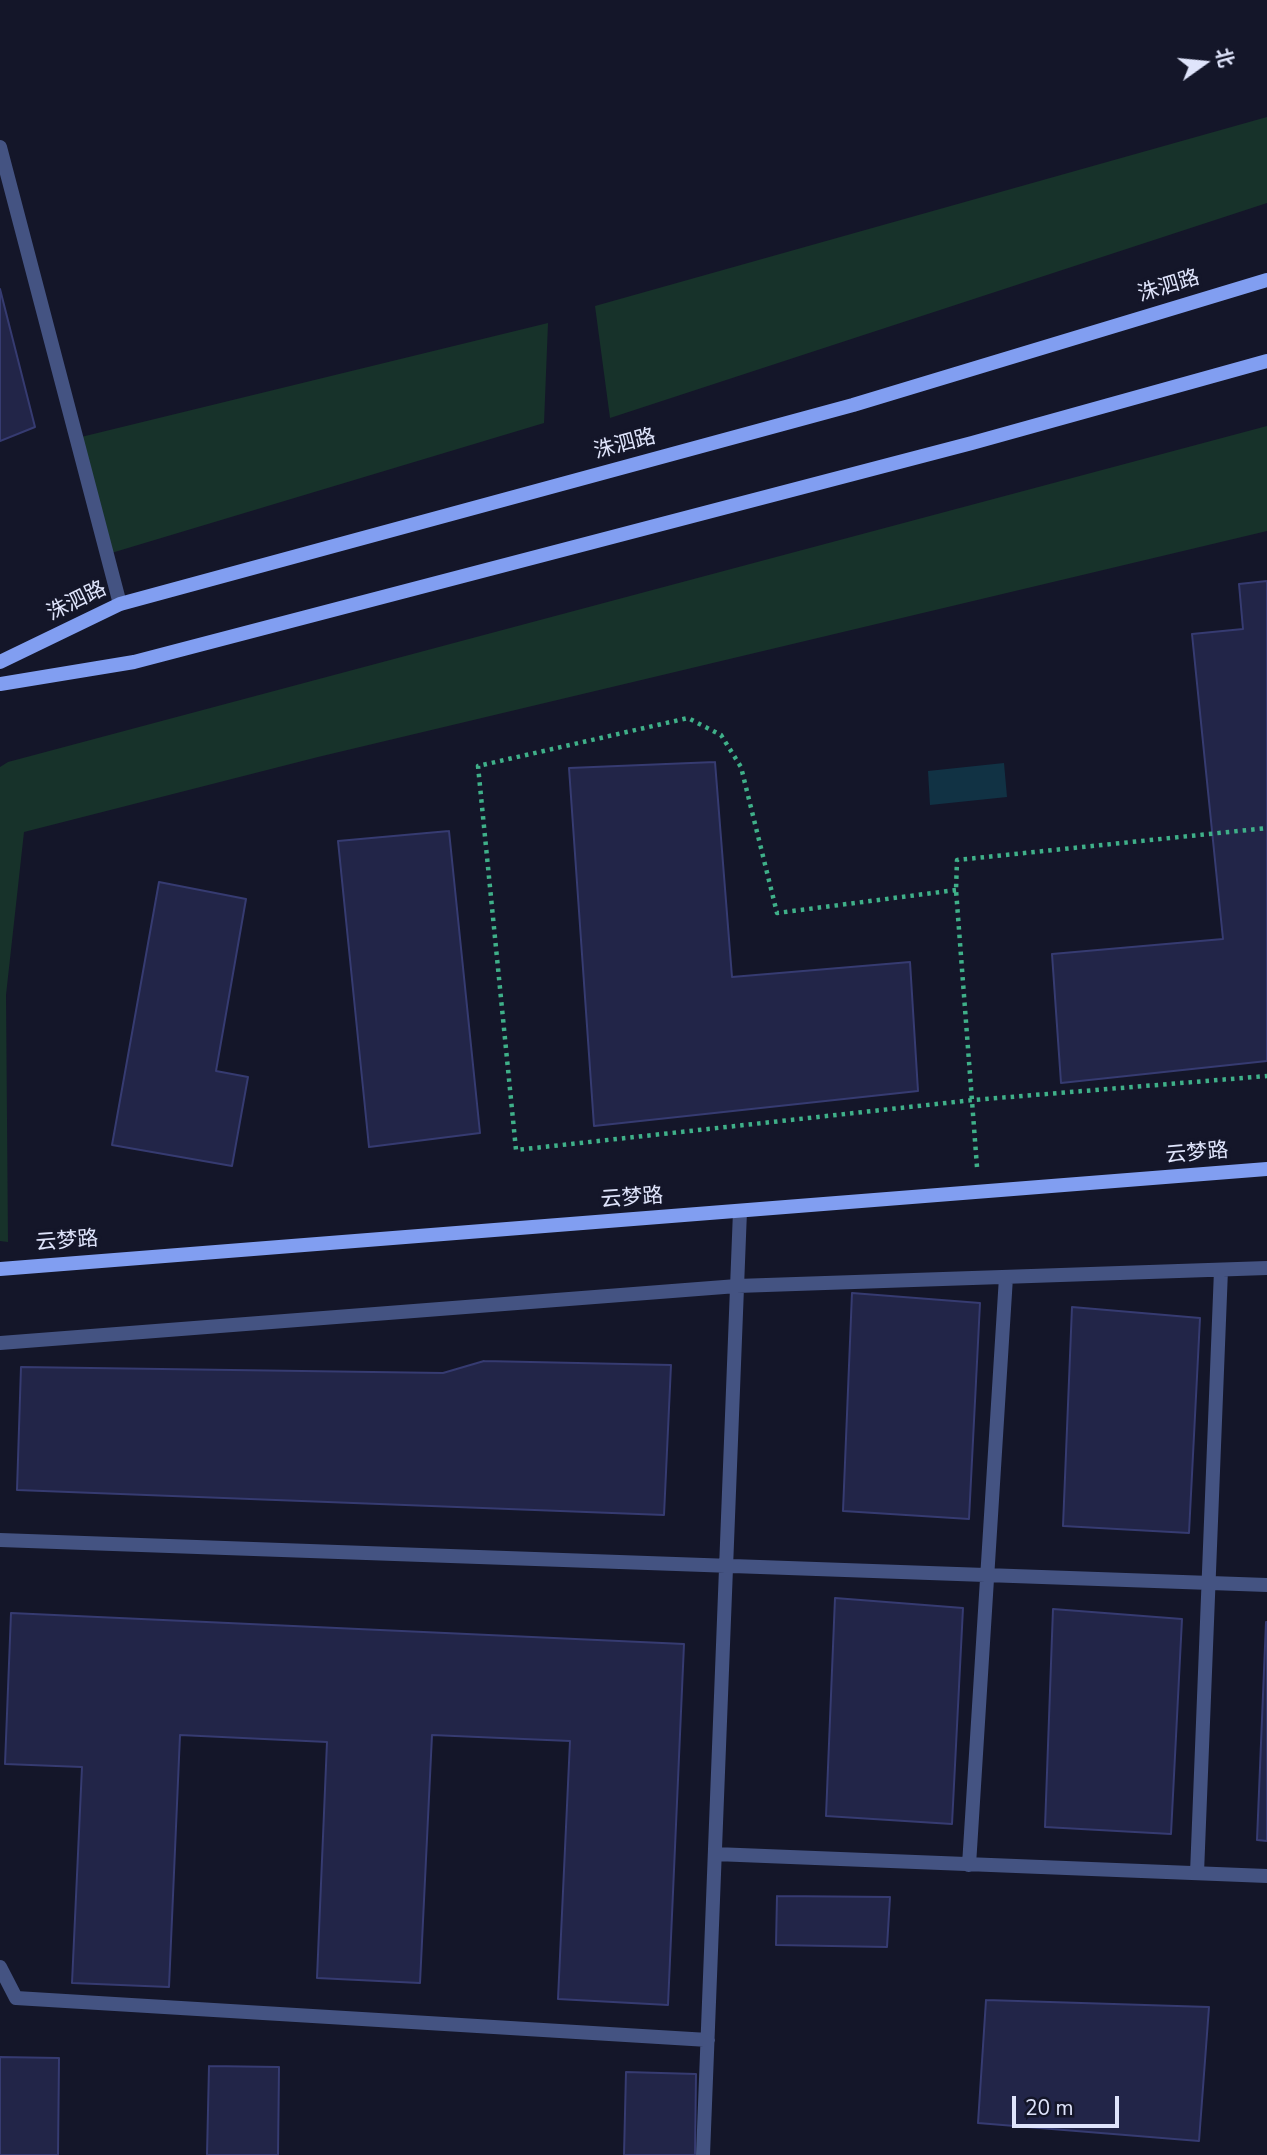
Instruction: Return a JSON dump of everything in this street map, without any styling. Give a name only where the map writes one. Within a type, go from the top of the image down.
[{"type":"street","points":[[0,147],[120,604]]},
{"type":"street","name":"洙泗路","points":[[0,663],[120,604],[853,405],[1267,280]]},
{"type":"street","points":[[0,684],[134,662],[972,443],[1267,361]]},
{"type":"street","name":"云梦路","points":[[0,1269],[1267,1169]]},
{"type":"street","points":[[703,2155],[740,1211]]},
{"type":"street","points":[[0,1343],[737,1286],[1267,1268]]},
{"type":"street","points":[[1197,1873],[1221,1270]]},
{"type":"street","points":[[969,1865],[1006,1277]]},
{"type":"street","points":[[0,1540],[1267,1585]]},
{"type":"street","points":[[715,1854],[1267,1876]]},
{"type":"street","points":[[0,1967],[16,1998],[708,2040]]},
{"type":"path","points":[[956,890],[777,913],[741,767],[721,735],[688,718],[478,766],[516,1150],[973,1100],[1267,1076]]},
{"type":"path","points":[[978,1193],[956,890],[957,860],[1267,828]]},
{"type":"green space","points":[[1267,117],[1267,203],[610,418],[595,306]]},
{"type":"green space","points":[[548,323],[544,423],[108,554],[77,438]]},
{"type":"green space","points":[[1267,426],[1267,531],[318,757],[24,832],[6,995],[8,1242],[0,1241],[0,767],[8,762]]},
{"type":"water","points":[[1004,763],[1007,797],[930,805],[928,771]]},
{"type":"building","points":[[0,289],[35,427],[0,441]]},
{"type":"building","points":[[1267,581],[1267,1061],[1061,1083],[1052,954],[1223,939],[1192,634],[1243,629],[1239,584]]},
{"type":"building","points":[[715,762],[732,977],[910,962],[918,1091],[594,1126],[569,768]]},
{"type":"building","points":[[449,831],[480,1133],[369,1147],[338,841]]},
{"type":"building","points":[[159,882],[246,899],[216,1071],[248,1077],[232,1166],[112,1145]]},
{"type":"building","points":[[852,1293],[980,1303],[969,1519],[843,1511]]},
{"type":"building","points":[[1072,1307],[1200,1318],[1189,1533],[1063,1526]]},
{"type":"building","points":[[484,1361],[671,1365],[664,1515],[17,1490],[21,1367],[443,1373]]},
{"type":"building","points":[[835,1598],[963,1608],[952,1824],[826,1816]]},
{"type":"building","points":[[1053,1609],[1182,1619],[1171,1834],[1045,1827]]},
{"type":"building","points":[[11,1613],[684,1644],[668,2005],[558,1999],[570,1741],[432,1735],[420,1983],[317,1978],[327,1742],[180,1735],[169,1987],[72,1983],[82,1767],[5,1764]]},
{"type":"building","points":[[1267,1622],[1267,1841],[1257,1840]]},
{"type":"building","points":[[777,1896],[890,1897],[887,1947],[776,1945]]},
{"type":"building","points":[[986,2000],[1209,2007],[1199,2141],[978,2123]]},
{"type":"building","points":[[0,2057],[59,2058],[58,2155],[0,2155]]},
{"type":"building","points":[[209,2066],[279,2067],[278,2155],[207,2155]]},
{"type":"building","points":[[626,2072],[696,2074],[695,2155],[624,2155]]}]
